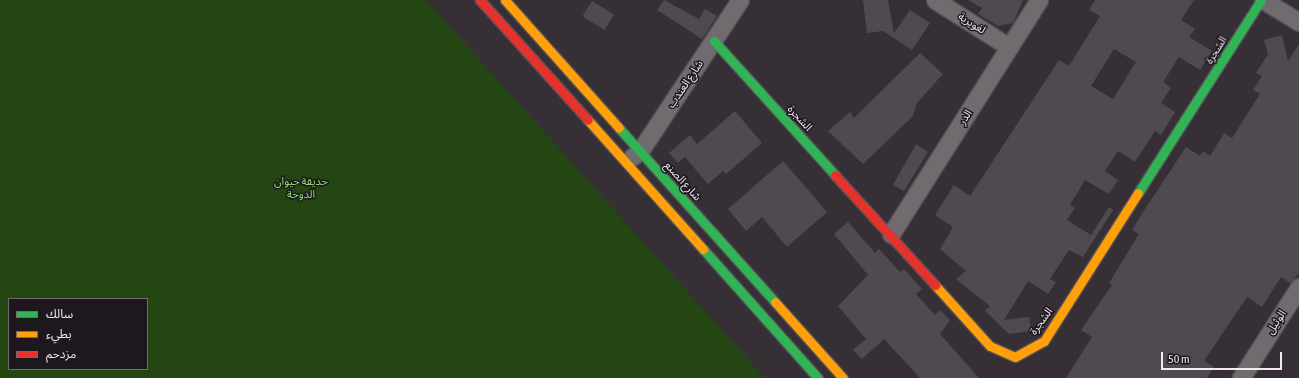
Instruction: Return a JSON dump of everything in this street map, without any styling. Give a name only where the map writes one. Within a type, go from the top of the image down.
[{"type":"street","points":[[480,0],[818,378]]},
{"type":"street","name":"شارع العندب","points":[[624,160],[640,151],[714,42],[740,0]]},
{"type":"street","name":"لغويرية","points":[[935,0],[1009,46]]},
{"type":"street","name":"الدر","points":[[891,234],[1039,0]]},
{"type":"street","name":"الشجرة","points":[[714,42],[891,234],[990,346],[1015,357],[1029,352],[1044,341],[1262,0]]},
{"type":"street","points":[[1262,0],[1299,22]]},
{"type":"street","points":[[493,15],[507,1]]},
{"type":"street","name":"شارع الصنع","points":[[507,1],[843,378]]},
{"type":"street","name":"الوثيل","points":[[1241,378],[1299,287]]},
{"type":"green space","name":"حديقة حيوان الدوحة","points":[[0,0],[426,0],[765,378],[0,378]]},
{"type":"building","points":[[664,0],[699,19],[705,9],[717,16],[702,39],[657,10]]},
{"type":"building","points":[[863,0],[888,0],[894,33],[910,10],[930,23],[912,50],[883,31],[867,33]]},
{"type":"building","points":[[968,0],[1023,0],[1013,23],[998,26],[978,14],[982,8]]},
{"type":"building","points":[[1095,0],[1194,0],[1181,20],[1195,29],[1189,37],[1212,51],[1200,70],[1179,57],[1163,82],[1171,88],[1161,103],[1175,112],[1161,135],[1155,131],[1135,162],[1118,151],[1105,171],[1118,180],[1109,194],[1085,180],[1070,205],[1075,208],[1067,220],[1091,235],[1109,207],[1113,210],[1083,257],[1069,250],[1050,279],[1056,282],[1048,294],[1028,281],[1004,320],[1029,317],[1031,331],[1009,334],[985,311],[990,306],[956,279],[966,271],[940,249],[953,227],[935,215],[954,185],[970,196],[1059,60],[1069,66],[1100,16],[1089,10]],"holes":[[[1114,49],[1136,62],[1113,99],[1091,86]]]},
{"type":"building","points":[[592,1],[614,15],[605,30],[582,16]]},
{"type":"building","points":[[1282,35],[1288,61],[1299,44],[1299,273],[1290,283],[1281,277],[1262,307],[1247,297],[1204,361],[1214,367],[1207,378],[1066,378],[1092,337],[1081,330],[1112,285],[1109,283],[1139,234],[1132,230],[1147,206],[1186,147],[1200,156],[1203,151],[1210,156],[1224,133],[1232,138],[1260,94],[1253,90],[1262,76],[1256,73],[1268,54],[1264,40]]},
{"type":"building","points":[[920,53],[943,74],[917,103],[913,116],[863,164],[828,131],[850,112],[854,118]]},
{"type":"building","points":[[735,111],[762,143],[726,174],[723,171],[708,184],[685,157],[678,163],[669,153],[690,135],[697,144]]},
{"type":"building","points":[[916,144],[928,152],[904,191],[893,185]]},
{"type":"building","points":[[783,161],[827,212],[787,247],[762,217],[746,231],[728,209]]},
{"type":"building","points":[[848,222],[875,253],[879,249],[900,272],[904,269],[922,289],[916,294],[935,315],[940,310],[950,320],[940,334],[979,378],[920,378],[884,339],[862,359],[853,350],[866,339],[838,306],[868,275],[834,234]]},
{"type":"traffic: fast","points":[[1138,193],[1261,0]]},
{"type":"traffic: fast","points":[[714,41],[835,175]]},
{"type":"traffic: fast","points":[[619,128],[775,302]]},
{"type":"traffic: fast","points":[[703,249],[818,378]]},
{"type":"traffic: slow","points":[[505,0],[619,128]]},
{"type":"traffic: slow","points":[[588,120],[703,249]]},
{"type":"traffic: slow","points":[[935,285],[990,346],[1015,357],[1044,341],[1138,193]]},
{"type":"traffic: slow","points":[[775,302],[843,378]]},
{"type":"traffic: jam","points":[[480,0],[588,120]]},
{"type":"traffic: jam","points":[[835,175],[935,285]]}]
